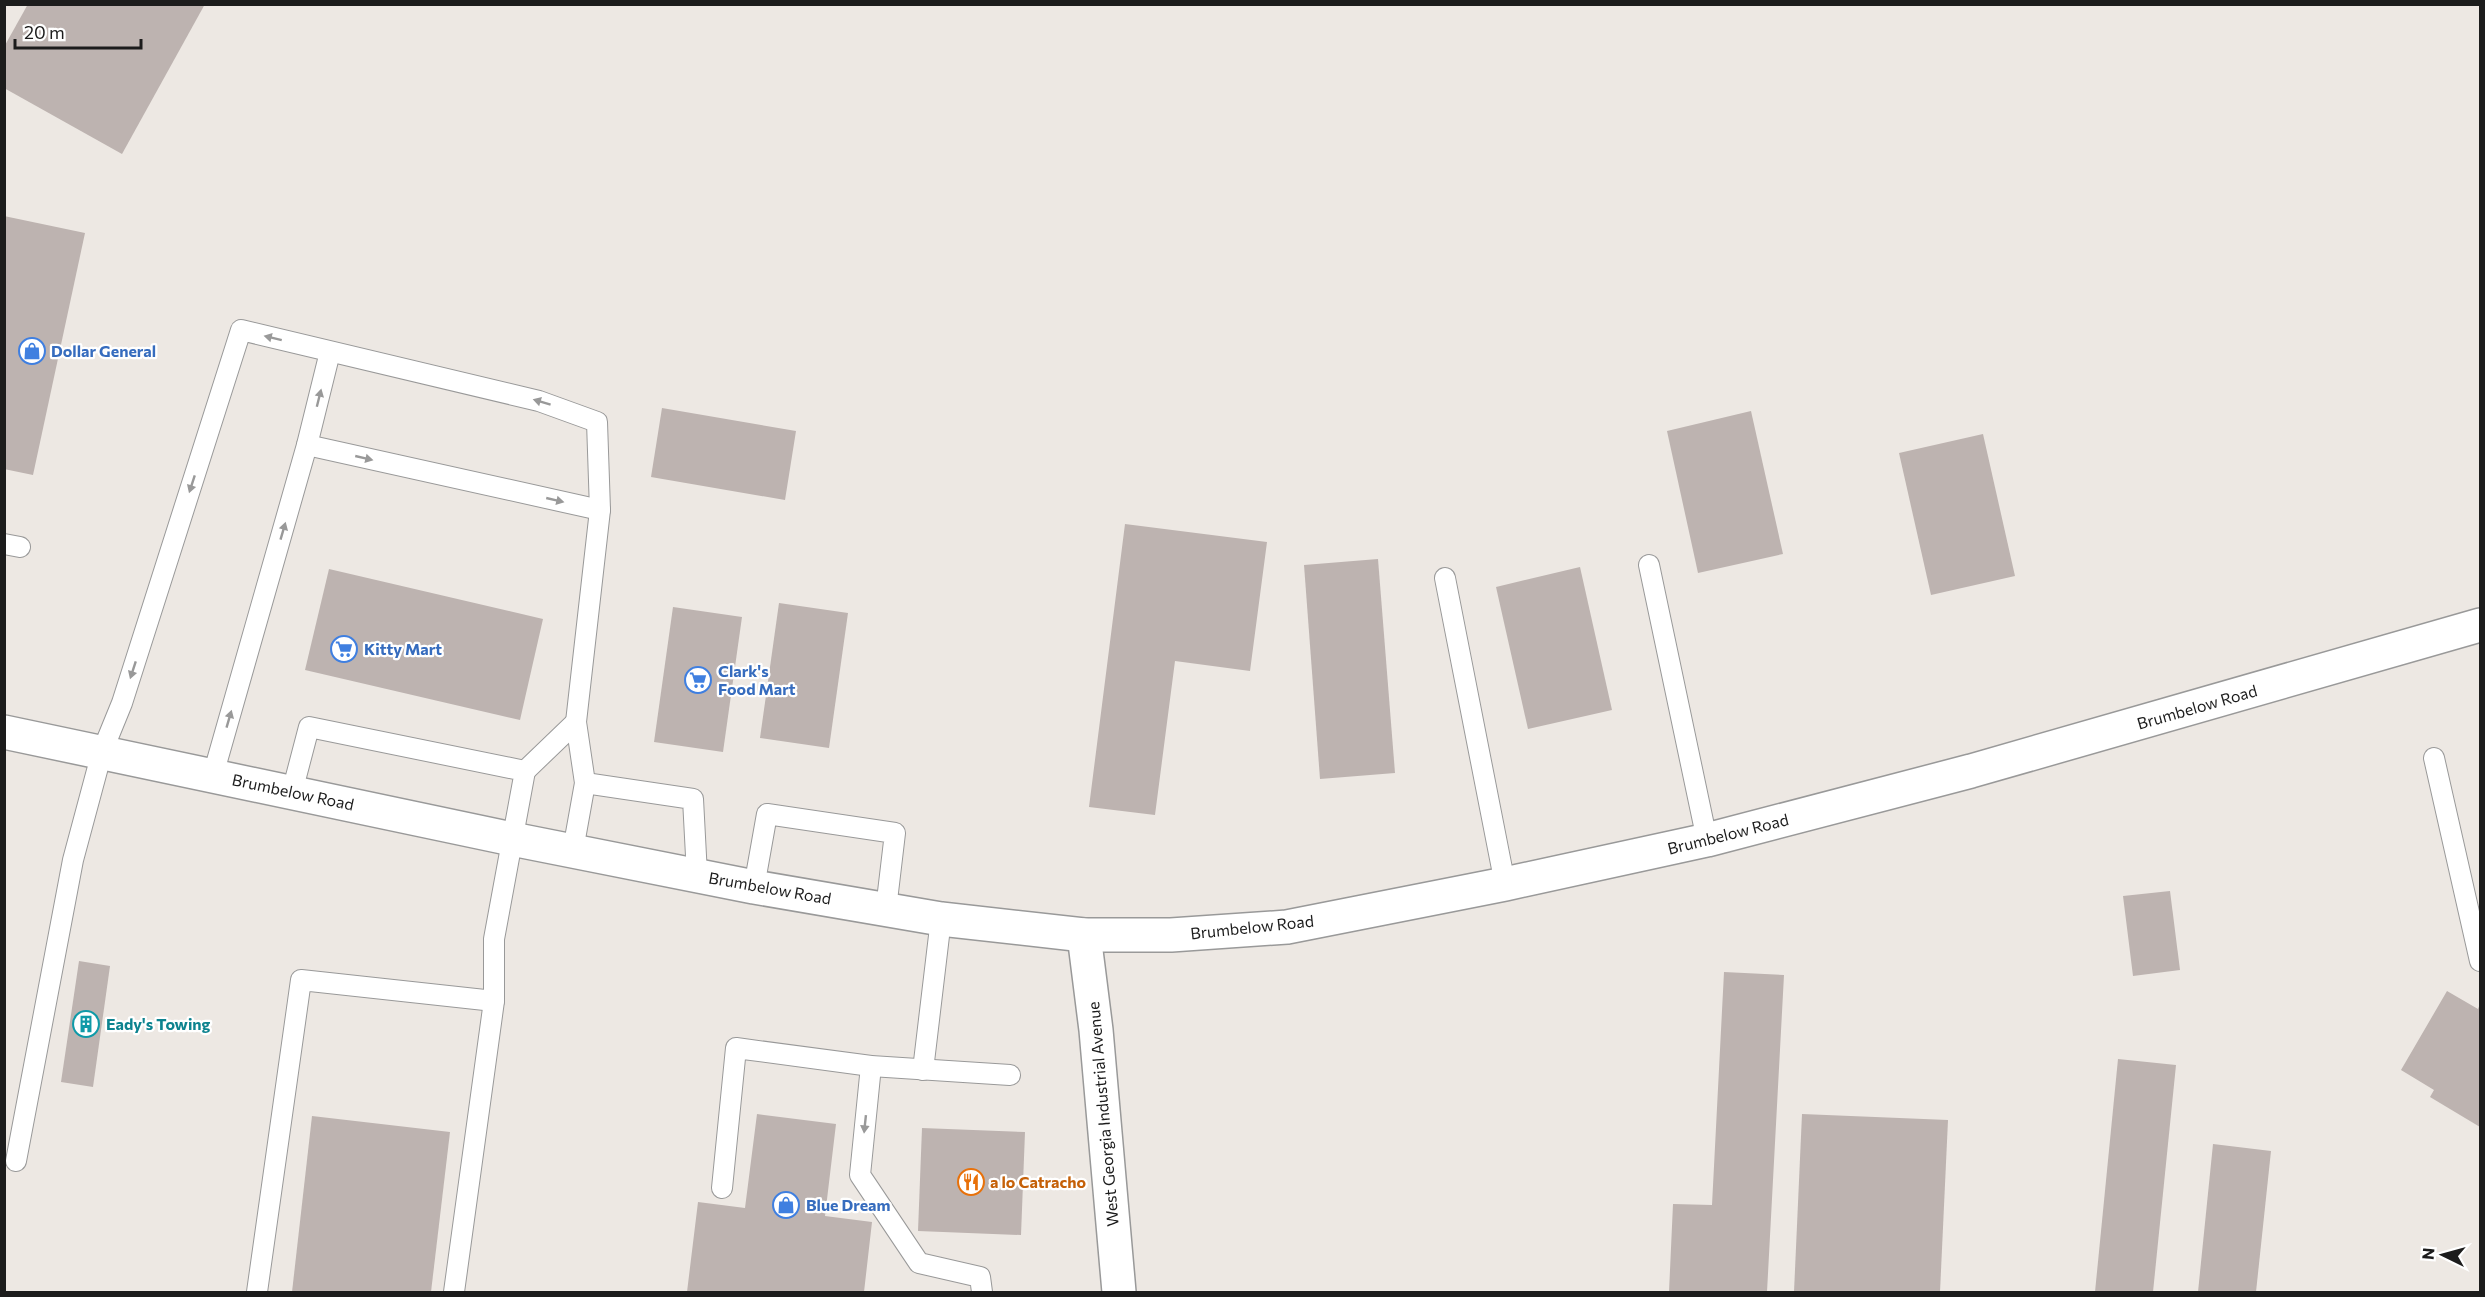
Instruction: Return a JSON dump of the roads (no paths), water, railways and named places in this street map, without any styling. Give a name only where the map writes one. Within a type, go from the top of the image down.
[{"type":"street","name":"Brumbelow Road","points":[[4,732],[754,887],[941,919],[1084,935],[1171,935],[1287,927],[1505,884],[1707,840],[1983,768],[2481,625]]},
{"type":"street","name":"West Georgia Industrial Avenue","points":[[1084,935],[1096,1030],[1119,1293]]},
{"type":"lane","points":[[16,1161],[73,860],[102,752],[122,703],[241,330],[539,401],[597,422],[600,510],[576,722],[585,783],[573,850]]},
{"type":"lane","points":[[213,775],[307,445],[330,352]]},
{"type":"lane","points":[[307,445],[600,510]]},
{"type":"lane","points":[[1649,565],[1707,840]]},
{"type":"lane","points":[[1445,578],[1505,884]]},
{"type":"lane","points":[[454,1293],[494,1001],[494,939],[525,771],[576,722]]},
{"type":"lane","points":[[292,792],[309,727],[525,771]]},
{"type":"lane","points":[[2434,758],[2481,961]]},
{"type":"lane","points":[[585,783],[693,800],[697,875]]},
{"type":"lane","points":[[754,887],[767,813],[894,833],[886,909]]},
{"type":"lane","points":[[923,1070],[941,919]]},
{"type":"lane","points":[[257,1293],[301,980],[494,1001]]},
{"type":"lane","points":[[722,1188],[736,1048],[871,1066],[1010,1075]]},
{"type":"lane","points":[[871,1066],[860,1175],[919,1263],[980,1277],[982,1293]]},
{"type":"place","name":"Dollar General","points":[[32,351]]},
{"type":"place","name":"Kitty Mart","points":[[344,649]]},
{"type":"place","name":"Clark's Food Mart","points":[[698,680]]},
{"type":"place","name":"Eady's Towing","points":[[86,1024]]},
{"type":"place","name":"a lo Catracho","points":[[971,1182]]},
{"type":"place","name":"Blue Dream","points":[[786,1205]]}]
